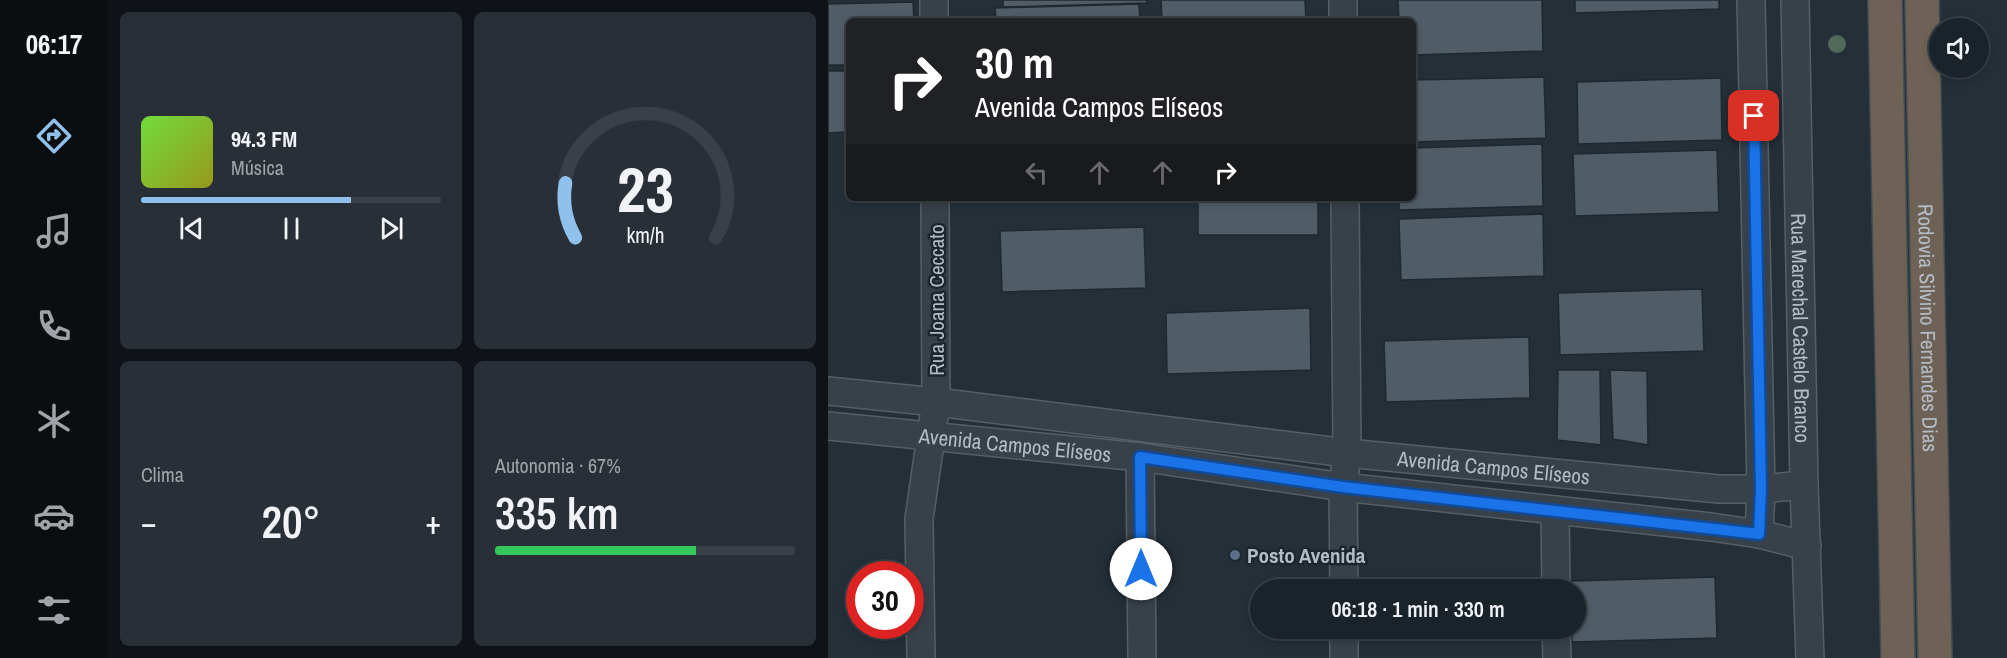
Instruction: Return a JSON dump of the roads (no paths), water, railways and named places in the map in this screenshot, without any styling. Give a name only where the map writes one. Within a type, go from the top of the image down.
[{"type":"highway","name":"Rodovia Silvino Fernandes Dias","points":[[1886,0],[1898,658]]},
{"type":"highway","name":"Rodovia Silvino Fernandes Dias","points":[[1922,0],[1935,658]]},
{"type":"street","points":[[934,0],[934,18]]},
{"type":"street","points":[[1343,0],[1343,18]]},
{"type":"street","name":"Rua Marechal Castelo Branco","points":[[1751,0],[1761,489],[1759,534]]},
{"type":"street","name":"Rua Marechal Castelo Branco","points":[[1795,0],[1804,485],[1810,658]]},
{"type":"street","name":"Rua Joana Ceccato","points":[[921,658],[919,519],[936,402],[935,201]]},
{"type":"street","points":[[1344,579],[1343,487],[1347,453],[1345,201]]},
{"type":"street","name":"Avenida Campos Elíseos","points":[[828,391],[936,402],[1347,453],[1719,489],[1761,489],[1804,485]]},
{"type":"street","name":"Avenida Campos Elíseos","points":[[828,426],[1140,457],[1343,487],[1759,534],[1807,546]]},
{"type":"street","points":[[1140,457],[1142,658]]},
{"type":"street","points":[[1555,510],[1556,579]]},
{"type":"street","points":[[1344,639],[1344,658]]},
{"type":"street","points":[[1556,639],[1557,658]]},
{"type":"place","name":"Posto Avenida","points":[[1235,555]]}]
